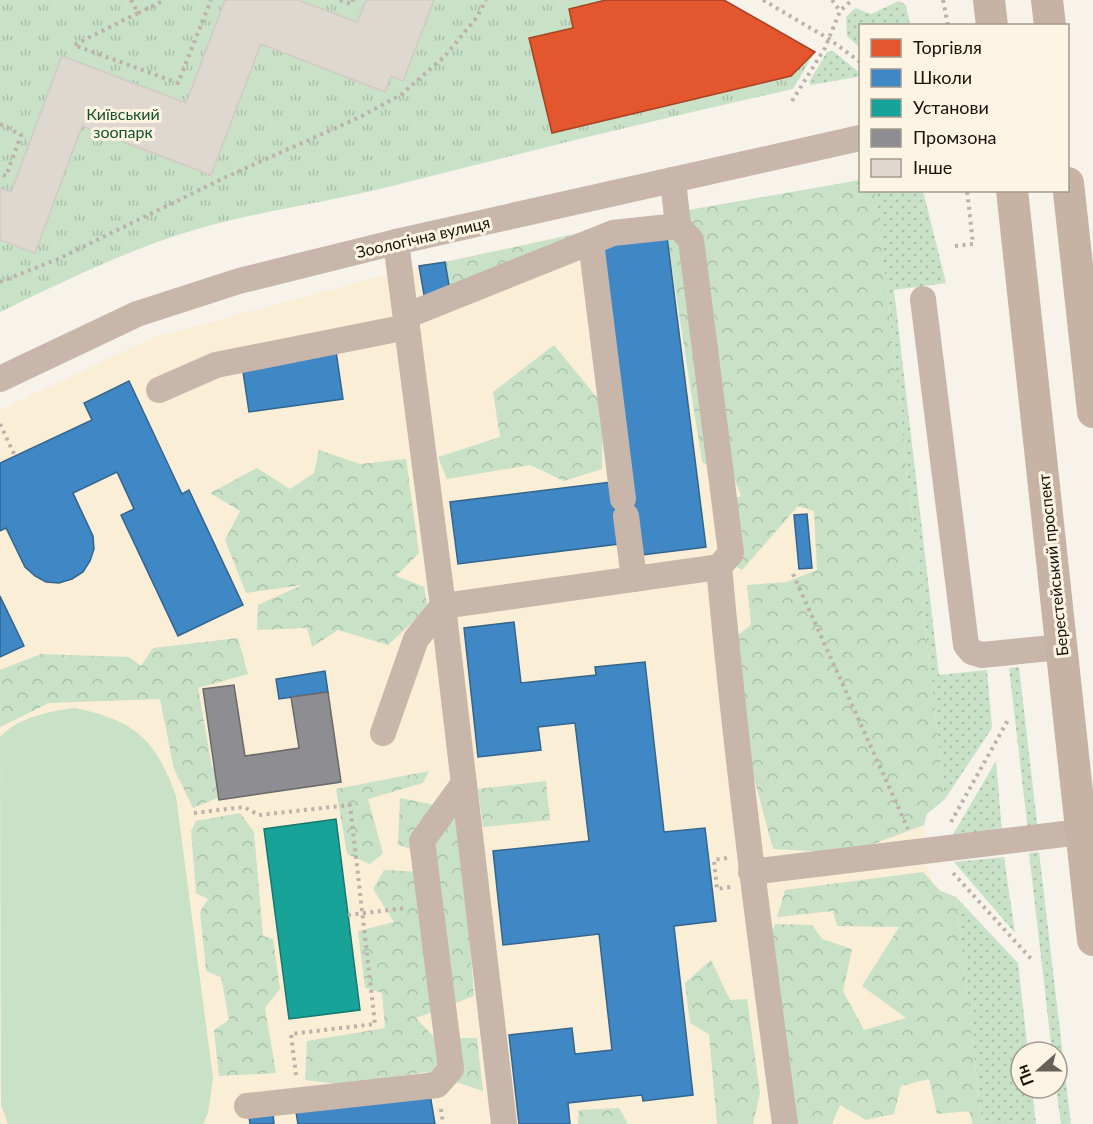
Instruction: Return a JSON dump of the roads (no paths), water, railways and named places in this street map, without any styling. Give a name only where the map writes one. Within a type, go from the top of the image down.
[{"type":"main road","points":[[989,0],[992,24]]},
{"type":"main road","points":[[1047,0],[1050,24]]},
{"type":"main road","name":"Берестейський проспект","points":[[1012,192],[1093,940]]},
{"type":"main road","points":[[1069,192],[1093,412]]},
{"type":"street","name":"Зоологічна вулиця","points":[[0,379],[137,314],[239,281],[396,243],[859,138]]},
{"type":"street","points":[[383,733],[416,639],[443,606],[719,567],[730,554],[691,240],[678,226],[673,180]]},
{"type":"street","points":[[159,390],[216,365],[406,322],[613,233],[678,226]]},
{"type":"street","points":[[591,242],[634,579]]},
{"type":"street","points":[[396,243],[443,606],[504,1124]]},
{"type":"street","points":[[923,299],[966,645],[972,652],[982,655],[1061,647]]},
{"type":"street","points":[[719,567],[751,872],[785,1124]]},
{"type":"street","points":[[247,1106],[437,1085],[451,1069],[422,842],[464,783]]},
{"type":"street","points":[[751,872],[1080,832]]},
{"type":"park label","name":"Київський зоопарк","points":[[123,123]]}]
